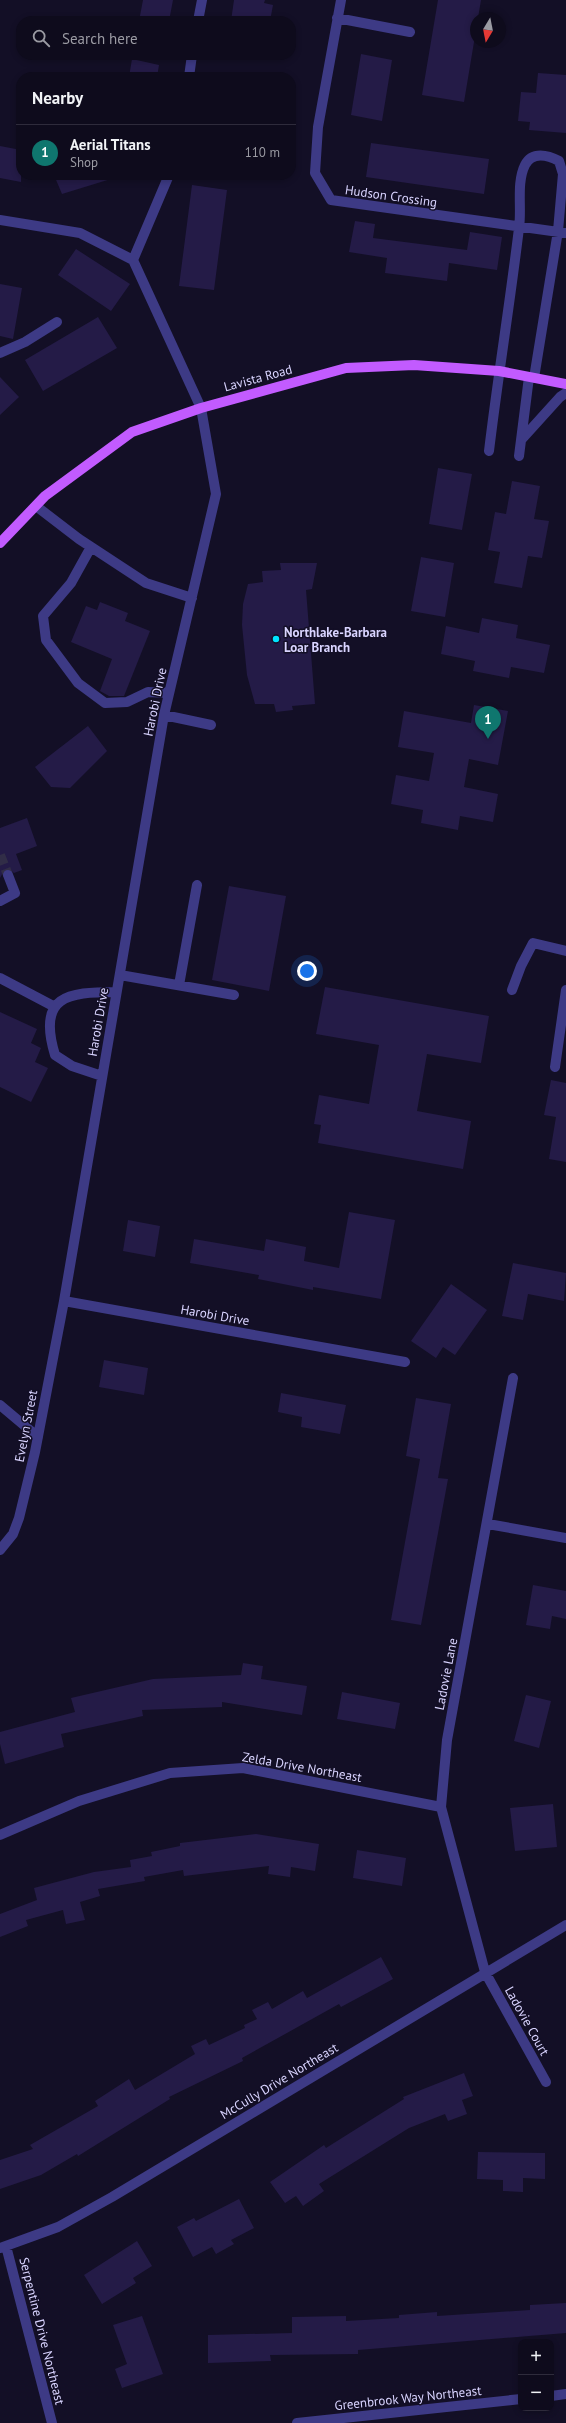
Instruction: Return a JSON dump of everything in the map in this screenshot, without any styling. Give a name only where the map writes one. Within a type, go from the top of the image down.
[{"type":"main road","name":"Lavista Road","points":[[0,543],[45,496],[132,432],[201,408],[346,368],[414,365],[499,371],[566,384]]},
{"type":"street","points":[[199,16],[202,0]]},
{"type":"street","name":"Hudson Crossing","points":[[341,0],[318,127],[315,173],[331,200],[562,232]]},
{"type":"street","points":[[338,18],[410,32]]},
{"type":"street","points":[[189,72],[191,60]]},
{"type":"street","points":[[488,451],[520,226],[522,173],[525,164],[535,156],[548,155],[559,161],[563,174],[562,232],[532,378],[519,456]]},
{"type":"street","points":[[0,220],[80,233],[133,260],[167,180]]},
{"type":"street","name":"Harobi Drive","points":[[133,260],[201,408],[216,494],[164,715],[64,1301],[405,1362]]},
{"type":"street","points":[[0,354],[25,342],[57,322]]},
{"type":"street","points":[[522,439],[560,397],[566,393]]},
{"type":"street","points":[[36,506],[91,547],[146,583],[192,598]]},
{"type":"street","points":[[91,547],[71,582],[43,616],[46,640],[78,683],[105,703],[127,702],[148,692],[169,693]]},
{"type":"street","points":[[164,715],[211,726]]},
{"type":"street","points":[[0,901],[16,894],[8,875]]},
{"type":"street","points":[[179,986],[197,885]]},
{"type":"street","points":[[512,990],[521,966],[533,943],[566,951]]},
{"type":"street","points":[[120,975],[234,995]]},
{"type":"street","points":[[0,978],[55,1007]]},
{"type":"street","points":[[102,1076],[72,1066],[54,1055],[49,1037],[49,1018],[55,1007],[67,996],[84,992],[116,992]]},
{"type":"street","points":[[555,1067],[566,996]]},
{"type":"street","name":"Evelyn Street","points":[[0,1550],[13,1534],[19,1518],[38,1437],[64,1301]]},
{"type":"street","name":"Ladovie Lane","points":[[485,1972],[441,1807],[447,1740],[514,1378]]},
{"type":"street","points":[[0,1405],[38,1437]]},
{"type":"street","points":[[488,1524],[566,1538]]},
{"type":"street","name":"Zelda Drive Northeast","points":[[0,1835],[79,1801],[170,1773],[243,1768],[441,1807]]},
{"type":"street","name":"McCully Drive Northeast","points":[[3,2247],[58,2227],[112,2198],[485,1972],[566,1925]]},
{"type":"street","name":"Ladovie Court","points":[[485,1972],[546,2082]]},
{"type":"street","name":"Serpentine Drive Northeast","points":[[3,2247],[52,2423]]},
{"type":"street","points":[[554,2396],[566,2394]]},
{"type":"street","name":"Greenbrook Way Northeast","points":[[297,2423],[518,2399]]},
{"type":"building","points":[[143,0],[173,0],[170,16],[140,16]]},
{"type":"building","points":[[234,0],[265,0],[264,3],[273,5],[271,16],[232,16]]},
{"type":"building","points":[[438,0],[481,0],[479,12],[470,12],[470,48],[473,48],[464,102],[422,95]]},
{"type":"building","points":[[361,54],[392,60],[382,121],[351,115]]},
{"type":"building","points":[[132,60],[159,65],[158,72],[130,72]]},
{"type":"building","points":[[538,73],[566,75],[566,133],[529,130],[530,122],[518,121],[521,92],[536,93]]},
{"type":"building","points":[[371,143],[489,159],[484,194],[366,177]]},
{"type":"building","points":[[0,146],[16,149],[16,180],[21,180],[21,182],[0,178]]},
{"type":"building","points":[[56,180],[108,180],[62,194]]},
{"type":"building","points":[[192,185],[227,190],[214,290],[179,286]]},
{"type":"building","points":[[355,221],[375,224],[373,238],[467,250],[470,232],[502,237],[497,270],[449,263],[447,281],[385,273],[387,258],[349,252]]},
{"type":"building","points":[[76,249],[130,284],[111,311],[58,275]]},
{"type":"building","points":[[0,284],[22,288],[13,339],[0,336]]},
{"type":"building","points":[[98,317],[117,348],[43,391],[25,360]]},
{"type":"building","points":[[0,377],[19,397],[0,415]]},
{"type":"building","points":[[438,468],[472,474],[462,530],[429,524]]},
{"type":"building","points":[[512,481],[540,486],[534,519],[549,521],[542,558],[528,556],[522,588],[494,583],[500,552],[488,550],[495,512],[506,514]]},
{"type":"building","points":[[421,557],[454,563],[445,617],[411,611]]},
{"type":"building","name":"Northlake-Barbara Loar Branch","points":[[280,563],[317,563],[312,589],[306,590],[315,704],[292,706],[293,710],[276,712],[274,704],[255,704],[247,675],[242,625],[243,604],[248,584],[263,582],[262,571],[281,570]]},
{"type":"building","points":[[100,602],[128,613],[125,621],[150,631],[124,696],[109,696],[100,691],[112,659],[71,642],[86,606],[97,610]]},
{"type":"building","points":[[482,618],[518,625],[516,638],[550,645],[544,673],[511,667],[509,678],[473,671],[475,661],[441,654],[446,626],[479,633]]},
{"type":"building","points":[[474,705],[508,711],[498,765],[469,759],[464,787],[498,794],[493,822],[460,816],[458,830],[421,823],[423,810],[391,804],[396,775],[429,781],[434,753],[398,747],[404,711],[471,723]]},
{"type":"building","points":[[88,726],[107,751],[70,788],[51,787],[35,767]]},
{"type":"building","points":[[27,818],[37,846],[16,854],[22,870],[14,873],[9,869],[5,869],[0,878],[0,828]]},
{"type":"building","points":[[229,886],[286,896],[269,991],[212,980]]},
{"type":"building","points":[[325,987],[489,1016],[481,1063],[427,1054],[417,1111],[471,1121],[463,1169],[318,1143],[321,1125],[314,1124],[319,1095],[369,1104],[379,1045],[316,1034]]},
{"type":"building","points":[[0,1012],[37,1029],[31,1043],[41,1048],[35,1062],[48,1068],[31,1102],[0,1087]]},
{"type":"building","points":[[551,1080],[566,1083],[566,1162],[549,1159],[556,1117],[544,1115]]},
{"type":"building","points":[[349,1212],[395,1220],[381,1299],[313,1287],[313,1290],[258,1279],[259,1275],[190,1263],[194,1239],[264,1251],[266,1239],[306,1247],[304,1261],[339,1268]]},
{"type":"building","points":[[128,1220],[160,1226],[155,1257],[123,1251]]},
{"type":"building","points":[[513,1263],[566,1273],[564,1301],[528,1294],[523,1320],[502,1316]]},
{"type":"building","points":[[451,1284],[487,1310],[455,1355],[443,1347],[436,1358],[411,1341]]},
{"type":"building","points":[[104,1360],[148,1368],[144,1395],[99,1387]]},
{"type":"building","points":[[281,1393],[346,1405],[340,1434],[301,1427],[302,1417],[278,1412]]},
{"type":"building","points":[[416,1398],[451,1404],[438,1478],[448,1479],[421,1625],[391,1620],[420,1459],[406,1456]]},
{"type":"building","points":[[533,1585],[566,1591],[566,1619],[552,1616],[550,1629],[526,1625]]},
{"type":"building","points":[[243,1663],[263,1666],[261,1679],[307,1686],[302,1715],[222,1702],[222,1707],[142,1710],[143,1716],[61,1734],[64,1747],[5,1764],[0,1744],[0,1732],[75,1712],[71,1698],[153,1679],[241,1675]]},
{"type":"building","points":[[342,1692],[400,1703],[395,1729],[337,1719]]},
{"type":"building","points":[[526,1695],[551,1701],[539,1748],[514,1741]]},
{"type":"building","points":[[553,1804],[557,1847],[515,1851],[510,1808]]},
{"type":"building","points":[[256,1834],[319,1844],[315,1871],[291,1867],[290,1877],[268,1874],[269,1866],[184,1876],[183,1870],[144,1877],[145,1881],[98,1889],[100,1896],[80,1902],[85,1920],[66,1924],[63,1910],[26,1920],[28,1926],[0,1937],[0,1914],[37,1900],[34,1888],[94,1872],[131,1867],[130,1860],[152,1856],[151,1852],[180,1846],[180,1843]]},
{"type":"building","points":[[357,1850],[406,1858],[402,1886],[353,1878]]},
{"type":"building","points":[[381,1957],[393,1979],[341,2007],[339,2004],[242,2058],[243,2061],[169,2097],[170,2099],[78,2156],[77,2154],[41,2175],[0,2189],[0,2160],[33,2149],[30,2145],[98,2106],[95,2101],[129,2079],[135,2090],[195,2054],[191,2046],[206,2039],[209,2045],[245,2028],[244,2025],[257,2019],[252,2010],[268,2002],[272,2009],[303,1991],[307,1998]]},
{"type":"building","points":[[464,2073],[473,2096],[462,2100],[467,2114],[448,2121],[445,2114],[409,2128],[319,2184],[324,2191],[303,2206],[296,2196],[285,2203],[270,2182],[324,2145],[326,2148],[404,2099],[403,2097]]},
{"type":"building","points":[[478,2152],[545,2153],[545,2179],[523,2178],[523,2192],[503,2191],[503,2180],[477,2179]]},
{"type":"building","points":[[239,2199],[254,2228],[231,2240],[234,2244],[216,2254],[212,2247],[193,2257],[177,2227],[194,2218],[196,2221]]},
{"type":"building","points":[[137,2241],[152,2266],[133,2278],[136,2283],[102,2304],[84,2275]]},
{"type":"building","points":[[566,2303],[566,2333],[358,2350],[358,2354],[270,2355],[271,2361],[208,2363],[208,2335],[292,2333],[292,2317],[346,2316],[346,2321],[399,2318],[399,2315],[437,2312],[437,2316],[530,2310],[530,2305]]},
{"type":"building","points":[[142,2316],[163,2374],[122,2388],[115,2369],[127,2364],[113,2325]]},
{"type":"tunnel","points":[[0,855],[8,875]]},
{"type":"place","name":"Northlake-Barbara Loar Branch","points":[[276,639]]},
{"type":"place","name":"Aerial Titans","points":[[488,739]]}]
